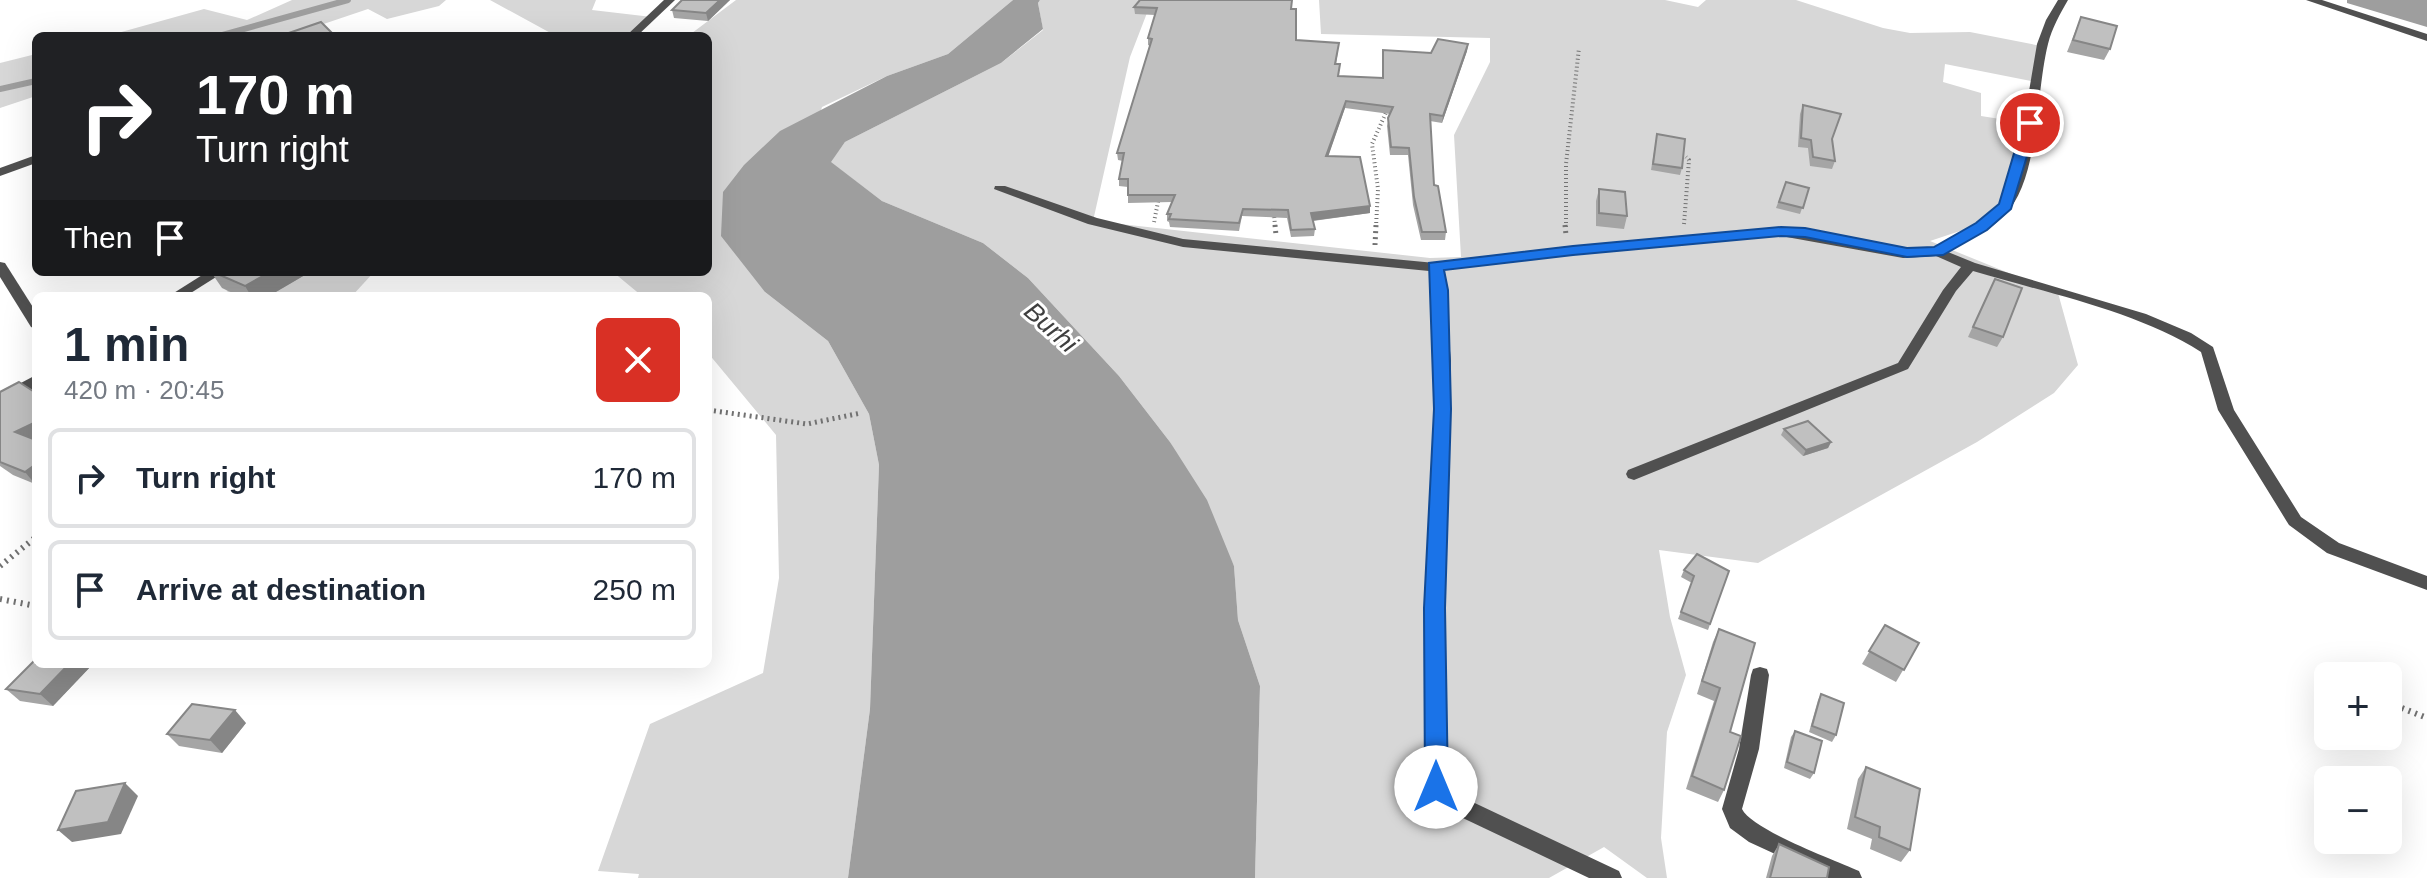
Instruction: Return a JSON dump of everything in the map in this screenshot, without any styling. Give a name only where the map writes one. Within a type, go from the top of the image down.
[{"type":"street","points":[[635,32],[670,0]]},
{"type":"street","points":[[1937,252],[1982,226],[2006,205],[2030,123],[2048,29],[2063,0]]},
{"type":"street","points":[[2311,0],[2427,38]]},
{"type":"street","points":[[0,172],[32,160]]},
{"type":"street","points":[[1000,189],[1093,221],[1183,243],[1435,267],[1573,250],[1793,232],[1907,253],[1937,252],[1970,266],[2141,317],[2186,336],[2208,350],[2226,410],[2295,521],[2333,548],[2427,583]]},
{"type":"street","points":[[0,266],[32,318]]},
{"type":"street","points":[[1634,474],[1903,366],[1920,346],[1950,286],[1970,266]]},
{"type":"street","points":[[1435,267],[1440,290],[1442,409],[1435,608],[1436,787],[1455,804],[1611,878]]},
{"type":"street","points":[[183,292],[209,276]]},
{"type":"street","points":[[0,401],[32,382]]},
{"type":"street","points":[[1760,675],[1749,749],[1732,809],[1737,821],[1756,835],[1851,878]]},
{"type":"path","points":[[1573,250],[1566,235],[1565,171],[1567,143],[1575,111],[1579,48]]},
{"type":"path","points":[[1373,262],[1378,189],[1372,144],[1388,107]]},
{"type":"path","points":[[1686,157],[1689,160],[1683,221],[1691,240]]},
{"type":"path","points":[[1152,235],[1160,193]]},
{"type":"path","points":[[1277,203],[1274,216],[1277,252]]},
{"type":"path","points":[[712,411],[807,424],[861,413]]},
{"type":"path","points":[[0,566],[32,540]]},
{"type":"path","points":[[0,599],[32,605]]},
{"type":"path","points":[[2402,708],[2427,718]]},
{"type":"shaded area","points":[[292,0],[446,0],[439,6],[387,19],[368,9],[300,32],[121,32],[204,9],[247,20]]},
{"type":"shaded area","points":[[490,0],[596,0],[592,10],[652,17],[635,32],[549,32]]},
{"type":"shaded area","points":[[736,0],[1013,0],[948,54],[887,76],[822,107],[765,292],[828,341],[869,414],[879,465],[870,709],[848,878],[638,878],[639,874],[598,871],[650,724],[763,673],[779,578],[776,435],[712,358],[712,292],[637,292],[618,276],[712,276],[712,32],[693,32]]},
{"type":"shaded area","points":[[1040,0],[1152,0],[1130,57],[1093,221],[1430,258],[1461,257],[1454,135],[1490,62],[1490,38],[1321,34],[1319,0],[1665,0],[1698,7],[1706,0],[1796,0],[1883,28],[1910,33],[1970,32],[2041,46],[2031,81],[1945,64],[1943,82],[1981,93],[1981,116],[2025,123],[2010,192],[1981,224],[1930,241],[2058,293],[2078,365],[2054,393],[1977,442],[1758,563],[1659,550],[1670,617],[1686,675],[1667,732],[1661,838],[1667,878],[1647,878],[1604,847],[1549,878],[1255,878],[1260,686],[1238,620],[1234,566],[1170,442],[1119,376],[1028,278],[983,243],[882,201],[830,162],[845,142],[1001,63],[1043,30]]},
{"type":"shaded area","points":[[32,55],[32,97],[0,108],[0,63]]},
{"type":"shaded area","points":[[216,276],[370,276],[356,292],[228,292]]},
{"type":"water","name":"Burhi","points":[[1013,0],[1040,0],[1043,29],[1001,63],[845,142],[831,162],[882,201],[983,243],[1028,278],[1119,376],[1170,442],[1207,500],[1234,566],[1238,620],[1260,686],[1255,878],[848,878],[870,709],[879,465],[869,414],[828,341],[765,292],[721,236],[723,192],[744,165],[780,131],[887,76],[948,54]]},
{"type":"water","points":[[2347,0],[2427,0],[2427,27],[2347,3]]},
{"type":"building","points":[[682,0],[720,0],[706,13],[672,10]]},
{"type":"building","points":[[1140,0],[1292,0],[1291,9],[1296,9],[1296,40],[1339,43],[1335,64],[1340,64],[1338,76],[1383,78],[1383,50],[1431,53],[1438,39],[1468,44],[1443,116],[1430,114],[1434,185],[1438,186],[1446,232],[1422,232],[1414,197],[1409,148],[1391,147],[1388,118],[1393,107],[1346,101],[1326,156],[1360,157],[1370,206],[1311,213],[1315,229],[1291,230],[1288,210],[1243,209],[1239,223],[1169,219],[1171,214],[1167,214],[1175,195],[1128,195],[1128,179],[1119,179],[1124,153],[1117,153],[1152,39],[1148,38],[1157,8],[1134,7]]},
{"type":"building","points":[[2081,17],[2117,26],[2110,49],[2073,40]]},
{"type":"building","points":[[321,22],[331,32],[292,32]]},
{"type":"building","points":[[1803,105],[1841,114],[1832,139],[1835,161],[1813,157],[1811,140],[1801,138]]},
{"type":"building","points":[[1657,134],[1685,139],[1682,168],[1653,164]]},
{"type":"building","points":[[1786,182],[1809,188],[1803,208],[1779,202]]},
{"type":"building","points":[[1599,189],[1625,192],[1627,216],[1599,213]]},
{"type":"building","points":[[222,276],[263,276],[245,286]]},
{"type":"building","points":[[1995,279],[2022,288],[2003,337],[1973,327]]},
{"type":"building","points":[[19,382],[32,390],[32,424],[15,432],[32,438],[32,467],[25,472],[0,462],[0,392]]},
{"type":"building","points":[[1808,421],[1831,442],[1806,450],[1784,429]]},
{"type":"building","points":[[1697,554],[1729,571],[1710,624],[1681,612],[1694,576],[1684,570]]},
{"type":"building","points":[[1885,625],[1919,643],[1904,670],[1869,651]]},
{"type":"building","points":[[1719,629],[1755,643],[1730,732],[1741,736],[1724,790],[1692,776],[1720,688],[1702,681]]},
{"type":"building","points":[[32,663],[32,668],[65,668],[40,694],[6,689]]},
{"type":"building","points":[[1821,694],[1844,703],[1836,735],[1812,726]]},
{"type":"building","points":[[192,704],[235,710],[210,740],[167,734]]},
{"type":"building","points":[[1795,731],[1822,741],[1814,773],[1787,762]]},
{"type":"building","points":[[1866,767],[1920,789],[1910,850],[1879,837],[1880,827],[1855,817]]},
{"type":"building","points":[[125,783],[108,822],[58,830],[76,791]]},
{"type":"building","points":[[1779,844],[1829,867],[1827,878],[1770,878]]},
{"type":"waterway","points":[[233,32],[348,0]]},
{"type":"waterway","points":[[0,89],[32,82]]},
{"type":"route","points":[[1436,787],[1435,608],[1442,409],[1440,290],[1435,267],[1573,250],[1781,232],[1805,233],[1907,253],[1937,252],[1982,226],[2006,205],[2030,123]]}]
